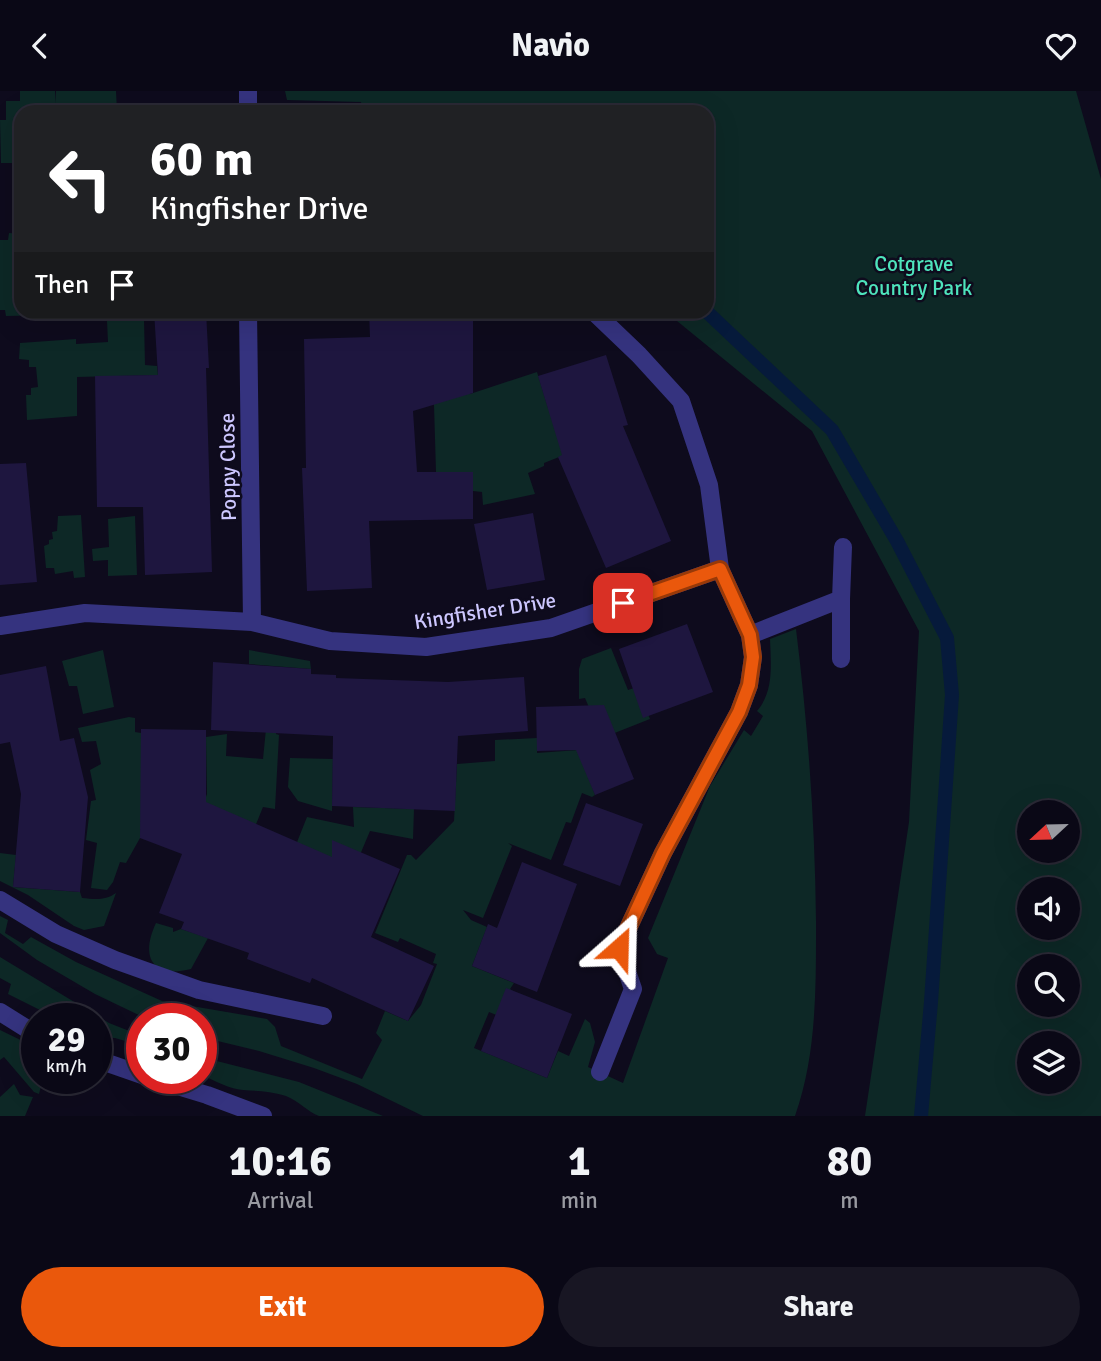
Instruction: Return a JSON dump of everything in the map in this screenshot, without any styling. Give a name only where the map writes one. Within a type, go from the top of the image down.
[{"type":"street","name":"Poppy Close","points":[[248,319],[252,622]]},
{"type":"street","points":[[600,1072],[633,989],[619,948],[663,853],[739,712],[749,685],[753,657],[750,635],[720,569],[709,485],[681,401],[601,319]]},
{"type":"street","points":[[841,659],[843,547]]},
{"type":"street","name":"Kingfisher Drive","points":[[0,626],[85,613],[252,622],[330,641],[426,647],[551,628],[720,569]]},
{"type":"street","points":[[750,635],[841,599]]},
{"type":"street","points":[[0,900],[56,934],[115,960],[199,991],[323,1016]]},
{"type":"street","points":[[0,1012],[21,1025]]},
{"type":"street","points":[[205,1094],[263,1116]]},
{"type":"green space","points":[[20,91],[55,91],[56,104],[56,91],[116,91],[117,105],[14,105],[14,163],[1,163],[0,120],[6,120],[6,101],[20,101]]},
{"type":"green space","name":"Cotgrave Country Park","points":[[285,91],[1076,91],[1101,179],[1101,1116],[865,1116],[909,822],[919,631],[812,431],[675,319],[714,319],[714,105],[362,105],[361,102],[287,100]]},
{"type":"green space","points":[[9,233],[14,233],[14,316],[6,316],[5,310],[0,310],[0,240],[8,240]]},
{"type":"green space","points":[[144,319],[145,365],[157,366],[158,375],[77,377],[77,416],[27,420],[26,395],[31,395],[31,388],[38,387],[36,367],[29,367],[29,360],[19,359],[20,343],[76,339],[76,344],[108,342],[107,321]]},
{"type":"green space","points":[[432,338],[470,394],[537,372],[548,408],[566,403],[584,447],[544,463],[544,466],[528,473],[535,494],[483,505],[482,492],[473,491],[473,472],[436,472]]},
{"type":"green space","points":[[81,515],[85,577],[74,578],[73,571],[55,574],[54,568],[46,568],[44,546],[53,539],[52,532],[57,531],[58,516]]},
{"type":"green space","points":[[135,516],[137,575],[108,576],[108,560],[93,561],[92,549],[109,547],[108,519]]},
{"type":"green space","points":[[796,629],[814,848],[815,995],[808,1069],[795,1116],[423,1116],[357,1084],[314,1068],[217,1041],[217,1010],[267,1019],[275,1027],[281,1046],[362,1079],[382,1040],[376,1033],[385,1011],[408,1021],[421,1005],[437,964],[433,963],[436,954],[400,938],[398,942],[375,933],[407,855],[416,860],[454,821],[457,764],[495,761],[495,740],[537,738],[537,753],[578,750],[595,795],[592,797],[582,793],[571,823],[566,822],[551,860],[508,843],[512,846],[483,918],[463,910],[471,920],[487,927],[472,966],[514,983],[510,989],[513,991],[505,1013],[499,1016],[489,1012],[474,1048],[547,1078],[558,1051],[569,1056],[585,1019],[590,1023],[595,1042],[588,1067],[623,1083],[668,958],[657,954],[648,938],[710,786],[744,730],[751,736],[763,716],[757,711],[769,686],[770,639]]},
{"type":"green space","points":[[611,648],[628,690],[637,687],[650,719],[602,738],[585,698],[579,699],[579,669],[582,659]]},
{"type":"green space","points":[[103,650],[114,707],[83,714],[77,686],[69,686],[62,661]]},
{"type":"green space","points":[[249,650],[310,661],[311,669],[249,664]]},
{"type":"green space","points":[[135,718],[135,732],[141,733],[142,780],[154,800],[140,838],[126,863],[120,862],[113,882],[107,890],[91,888],[97,843],[86,840],[91,801],[96,800],[90,770],[101,764],[96,741],[82,742],[78,728]]},
{"type":"green space","points":[[266,729],[276,730],[279,735],[275,809],[263,807],[240,864],[185,853],[207,794],[206,737],[227,734],[226,756],[263,759]]},
{"type":"green space","points":[[290,758],[333,759],[332,811],[298,801],[288,787]]},
{"type":"green space","points":[[353,807],[414,809],[413,839],[370,831],[343,895],[278,890],[307,817],[354,827]]},
{"type":"green space","points":[[0,853],[16,855],[13,887],[80,892],[82,898],[91,899],[116,893],[104,926],[84,930],[74,926],[28,895],[0,881]]},
{"type":"green space","points":[[0,916],[8,920],[5,933],[23,944],[31,937],[76,962],[162,1001],[174,1003],[126,1003],[126,1009],[95,994],[37,960],[0,933]]},
{"type":"green space","points":[[156,923],[173,928],[173,932],[181,929],[208,938],[191,969],[167,971],[153,963],[149,946]]},
{"type":"green space","points":[[0,957],[76,1003],[26,1003],[8,994],[11,984],[0,978]]},
{"type":"green space","points":[[112,1024],[126,1030],[126,1041],[112,1038]]},
{"type":"green space","points":[[0,1030],[21,1040],[21,1077],[4,1057],[0,1060]]},
{"type":"green space","points":[[217,1061],[299,1082],[383,1116],[319,1116],[286,1096],[232,1088],[217,1082]]},
{"type":"green space","points":[[14,1084],[20,1095],[33,1097],[25,1116],[0,1116],[0,1097]]},
{"type":"building","points":[[154,319],[206,319],[212,572],[145,575],[143,507],[97,507],[95,376],[158,375]]},
{"type":"building","points":[[369,319],[473,319],[473,393],[413,411],[417,472],[473,472],[473,519],[369,521],[372,588],[307,591],[302,468],[306,468],[304,339],[370,337]]},
{"type":"building","points":[[606,355],[628,425],[623,426],[671,541],[606,568],[558,457],[562,455],[538,376]]},
{"type":"building","points":[[26,463],[37,582],[0,585],[0,464]]},
{"type":"building","points":[[533,513],[545,580],[487,590],[474,524]]},
{"type":"building","points":[[687,624],[713,692],[643,718],[619,649]]},
{"type":"building","points":[[213,662],[311,669],[311,674],[336,675],[336,678],[448,682],[524,677],[528,731],[458,736],[455,811],[332,806],[333,736],[211,730]]},
{"type":"building","points":[[46,666],[60,741],[74,738],[88,797],[80,892],[13,887],[21,794],[10,742],[0,744],[0,675]]},
{"type":"building","points":[[604,705],[634,779],[595,795],[576,750],[537,751],[536,707]]},
{"type":"building","points":[[141,729],[206,730],[206,802],[332,857],[332,840],[400,869],[371,937],[434,966],[408,1021],[312,978],[310,983],[247,959],[249,953],[181,929],[184,922],[159,913],[182,854],[140,838]]},
{"type":"building","points":[[586,803],[643,824],[620,886],[563,865]]},
{"type":"building","points":[[522,862],[577,884],[537,992],[472,966],[488,924],[497,928]]},
{"type":"building","points":[[506,988],[572,1014],[547,1078],[481,1051]]},
{"type":"waterway","points":[[714,319],[832,430],[897,541],[947,638],[952,695],[921,1116]]},
{"type":"route","points":[[619,948],[663,853],[739,712],[749,685],[753,657],[750,635],[720,569],[623,603]]}]
